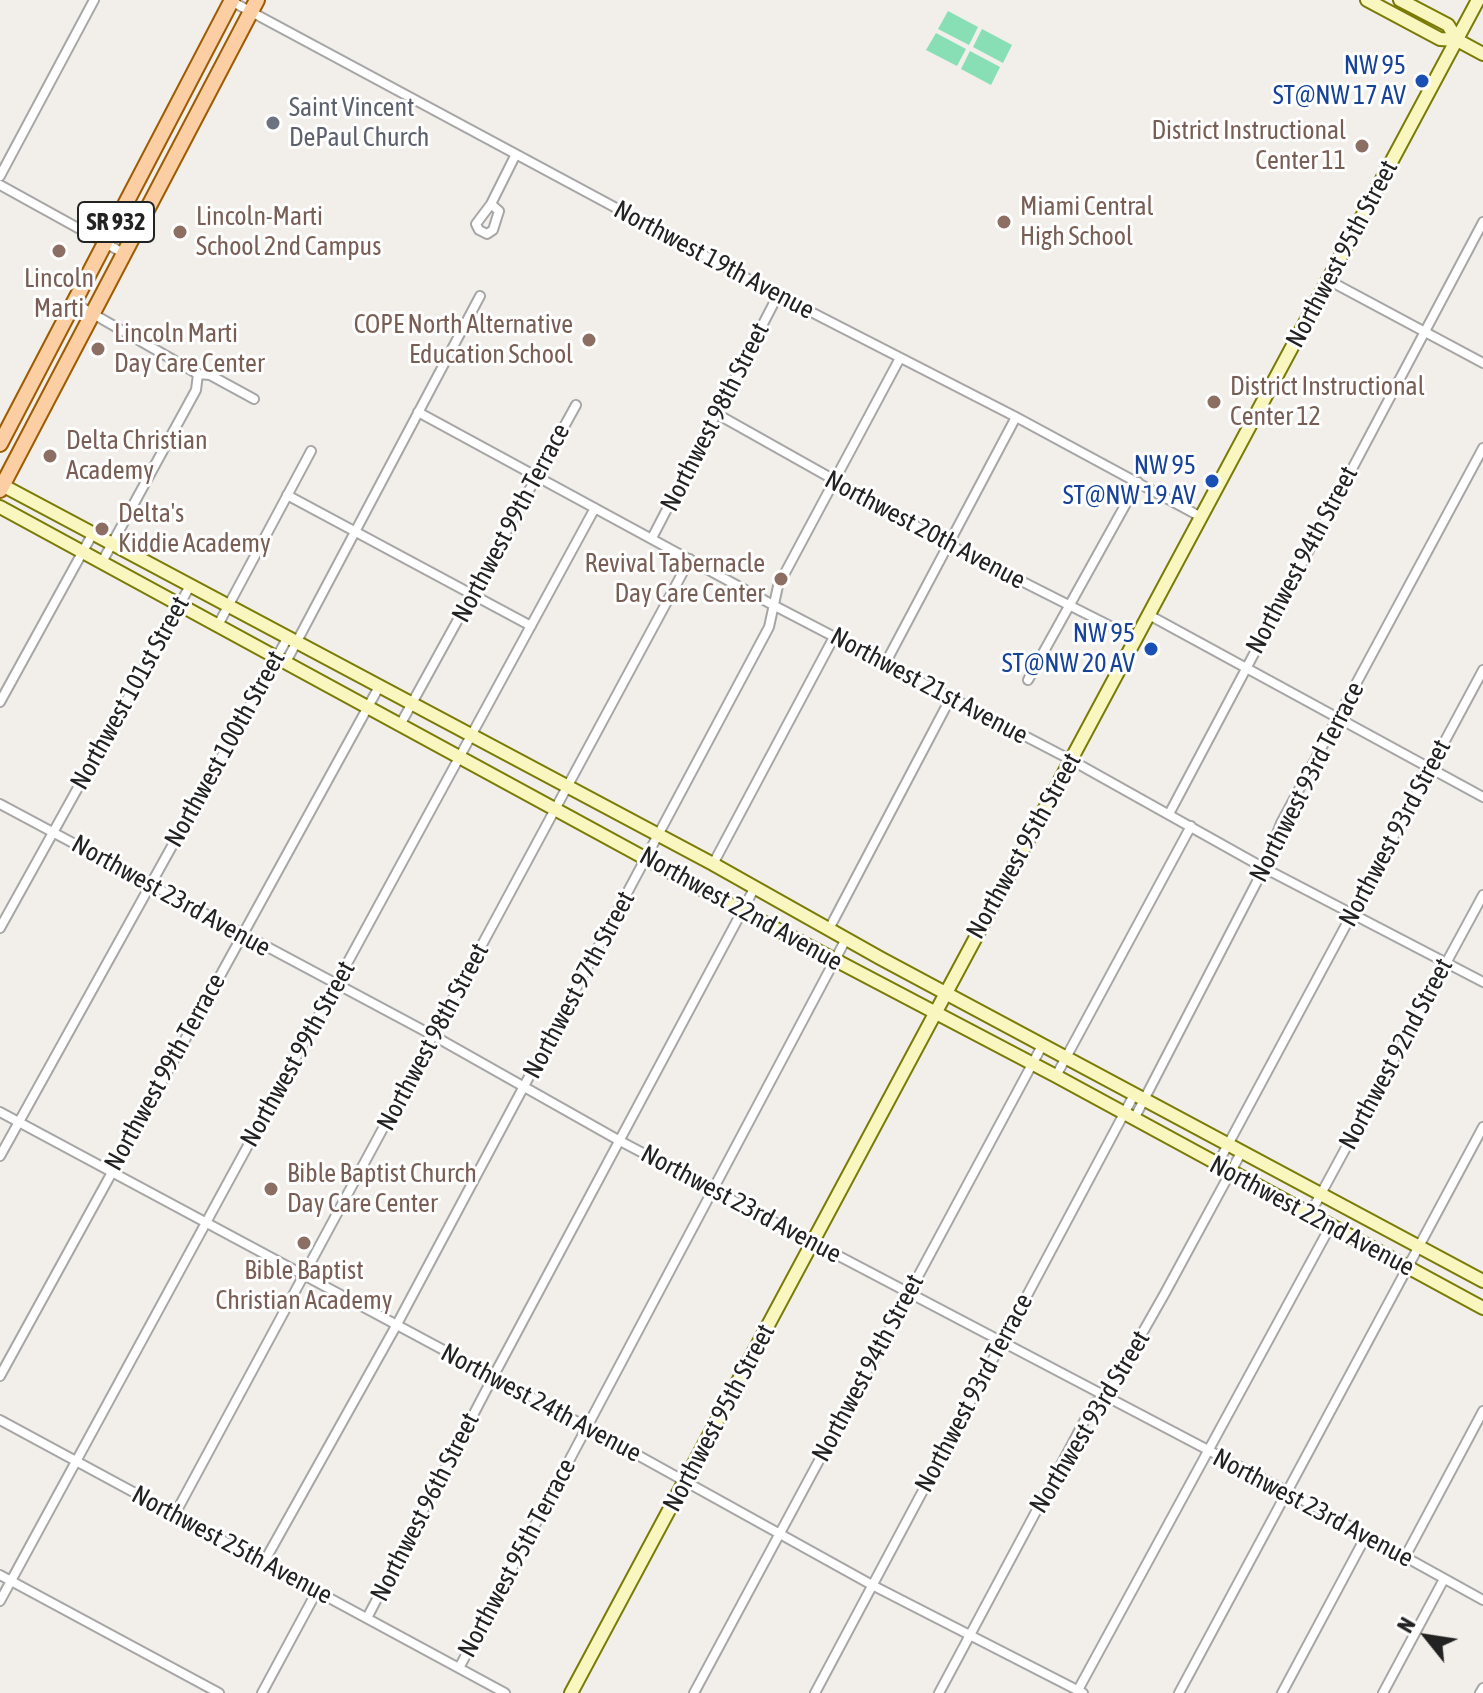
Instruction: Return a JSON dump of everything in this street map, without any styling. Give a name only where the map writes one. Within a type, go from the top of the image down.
[{"type":"main road","points":[[1367,0],[1440,39],[1457,40],[1483,54]]},
{"type":"main road","points":[[1400,0],[1448,25],[1457,40]]},
{"type":"main road","name":"Northwest 95th Street","points":[[571,1693],[1478,0]]},
{"type":"main road","name":"SR 932","points":[[0,444],[231,1]]},
{"type":"main road","name":"SR 932","points":[[1,486],[254,6]]},
{"type":"main road","points":[[195,70],[191,92],[199,113]]},
{"type":"main road","name":"Northwest 22nd Avenue","points":[[1,486],[380,685],[1483,1281]]},
{"type":"main road","name":"Northwest 22nd Avenue","points":[[0,507],[742,911],[1056,1076],[1483,1308]]},
{"type":"street","points":[[0,176],[94,0]]},
{"type":"street","name":"Northwest 19th Avenue","points":[[231,1],[254,6],[516,154],[1201,517]]},
{"type":"street","points":[[491,204],[516,154]]},
{"type":"street","points":[[0,185],[125,254]]},
{"type":"street","name":"Northwest 94th Street","points":[[1169,814],[1483,222]]},
{"type":"street","points":[[1328,280],[1483,363]]},
{"type":"street","name":"Northwest 98th Street","points":[[652,538],[778,295]]},
{"type":"street","name":"Northwest 100th Street","points":[[0,1156],[150,885],[355,531],[480,296]]},
{"type":"street","points":[[74,303],[198,374],[210,375],[254,399]]},
{"type":"street","name":"Northwest 97th Street","points":[[264,1562],[396,1326],[659,836],[769,627],[778,586],[900,358]]},
{"type":"street","points":[[102,562],[196,390],[198,374]]},
{"type":"street","name":"Northwest 99th Terrace","points":[[400,725],[576,405]]},
{"type":"street","name":"Northwest 21st Avenue","points":[[418,412],[773,605],[1071,760],[1264,868],[1483,982]]},
{"type":"street","name":"Northwest 20th Avenue","points":[[717,414],[950,545],[1136,639]]},
{"type":"street","points":[[885,664],[1016,417]]},
{"type":"street","name":"Northwest 93rd Terrace","points":[[815,1693],[1001,1342],[1264,868],[1281,823],[1483,448]]},
{"type":"street","name":"Northwest 101st Street","points":[[218,625],[311,451]]},
{"type":"street","points":[[1028,680],[1138,482]]},
{"type":"street","points":[[287,495],[531,626]]},
{"type":"street","name":"Northwest 99th Street","points":[[0,1601],[595,508]]},
{"type":"street","points":[[0,702],[93,533]]},
{"type":"street","name":"Northwest 98th Street","points":[[175,1514],[690,559]]},
{"type":"street","name":"Northwest 101st Street","points":[[0,928],[191,584]]},
{"type":"street","points":[[1149,615],[1483,797]]},
{"type":"street","points":[[713,864],[834,637]]},
{"type":"street","name":"Northwest 93rd Street","points":[[1217,1165],[1483,670]]},
{"type":"street","name":"Northwest 99th Terrace","points":[[0,1376],[380,685]]},
{"type":"street","points":[[829,929],[950,699]]},
{"type":"street","name":"Northwest 23rd Avenue","points":[[0,804],[434,1036],[620,1141],[1288,1492],[1483,1600]]},
{"type":"street","points":[[1056,1076],[1191,826]]},
{"type":"street","name":"Northwest 96th Street","points":[[367,1618],[755,887]]},
{"type":"street","name":"Northwest 92nd Street","points":[[1310,1214],[1483,895]]},
{"type":"street","name":"Northwest 95th Terrace","points":[[459,1668],[711,1188],[846,939]]},
{"type":"street","name":"Northwest 94th Street","points":[[694,1693],[1043,1044]]},
{"type":"street","name":"Northwest 24th Avenue","points":[[0,1112],[685,1480],[872,1585],[1080,1692]]},
{"type":"street","points":[[1179,1693],[1483,1127]]},
{"type":"street","name":"Northwest 93rd Street","points":[[939,1693],[1094,1403],[1106,1397],[1242,1151]]},
{"type":"street","points":[[1080,1692],[1331,1225]]},
{"type":"street","points":[[1405,1557],[1483,1411]]},
{"type":"street","name":"Northwest 25th Avenue","points":[[0,1420],[505,1693]]},
{"type":"street","points":[[1282,1693],[1366,1536]]},
{"type":"street","points":[[0,1575],[219,1693]]},
{"type":"street","points":[[1383,1693],[1444,1579]]},
{"type":"street","points":[[262,1693],[317,1591]]},
{"type":"street","points":[[1058,1693],[1063,1683]]},
{"type":"street","points":[[1480,1693],[1483,1688]]},
{"type":"green space","points":[[948,11],[978,27],[969,45],[938,29]]},
{"type":"green space","points":[[982,29],[1012,45],[1003,63],[973,47]]},
{"type":"green space","points":[[936,33],[966,49],[957,66],[926,50]]},
{"type":"green space","points":[[970,51],[1000,67],[991,85],[961,69]]},
{"type":"place","name":"NW 95 ST@NW 17 AV","points":[[1422,81]]},
{"type":"place","name":"Saint Vincent DePaul Church","points":[[273,123]]},
{"type":"place","name":"District Instructional Center 11","points":[[1362,146]]},
{"type":"place","name":"Miami Central High School","points":[[1004,222]]},
{"type":"place","name":"Lincoln-Marti School 2nd Campus","points":[[180,232]]},
{"type":"place","name":"Lincoln Marti","points":[[59,251]]},
{"type":"place","name":"COPE North Alternative Education School","points":[[589,340]]},
{"type":"place","name":"Lincoln Marti Day Care Center","points":[[98,349]]},
{"type":"place","name":"District Instructional Center 12","points":[[1214,402]]},
{"type":"place","name":"Delta Christian Academy","points":[[50,456]]},
{"type":"place","name":"NW 95 ST@NW 19 AV","points":[[1212,481]]},
{"type":"place","name":"Delta's Kiddie Academy","points":[[102,529]]},
{"type":"place","name":"Revival Tabernacle Day Care Center","points":[[781,579]]},
{"type":"place","name":"NW 95 ST@NW 20 AV","points":[[1151,649]]},
{"type":"place","name":"Bible Baptist Church Day Care Center","points":[[271,1189]]},
{"type":"place","name":"Bible Baptist Christian Academy","points":[[304,1243]]}]
